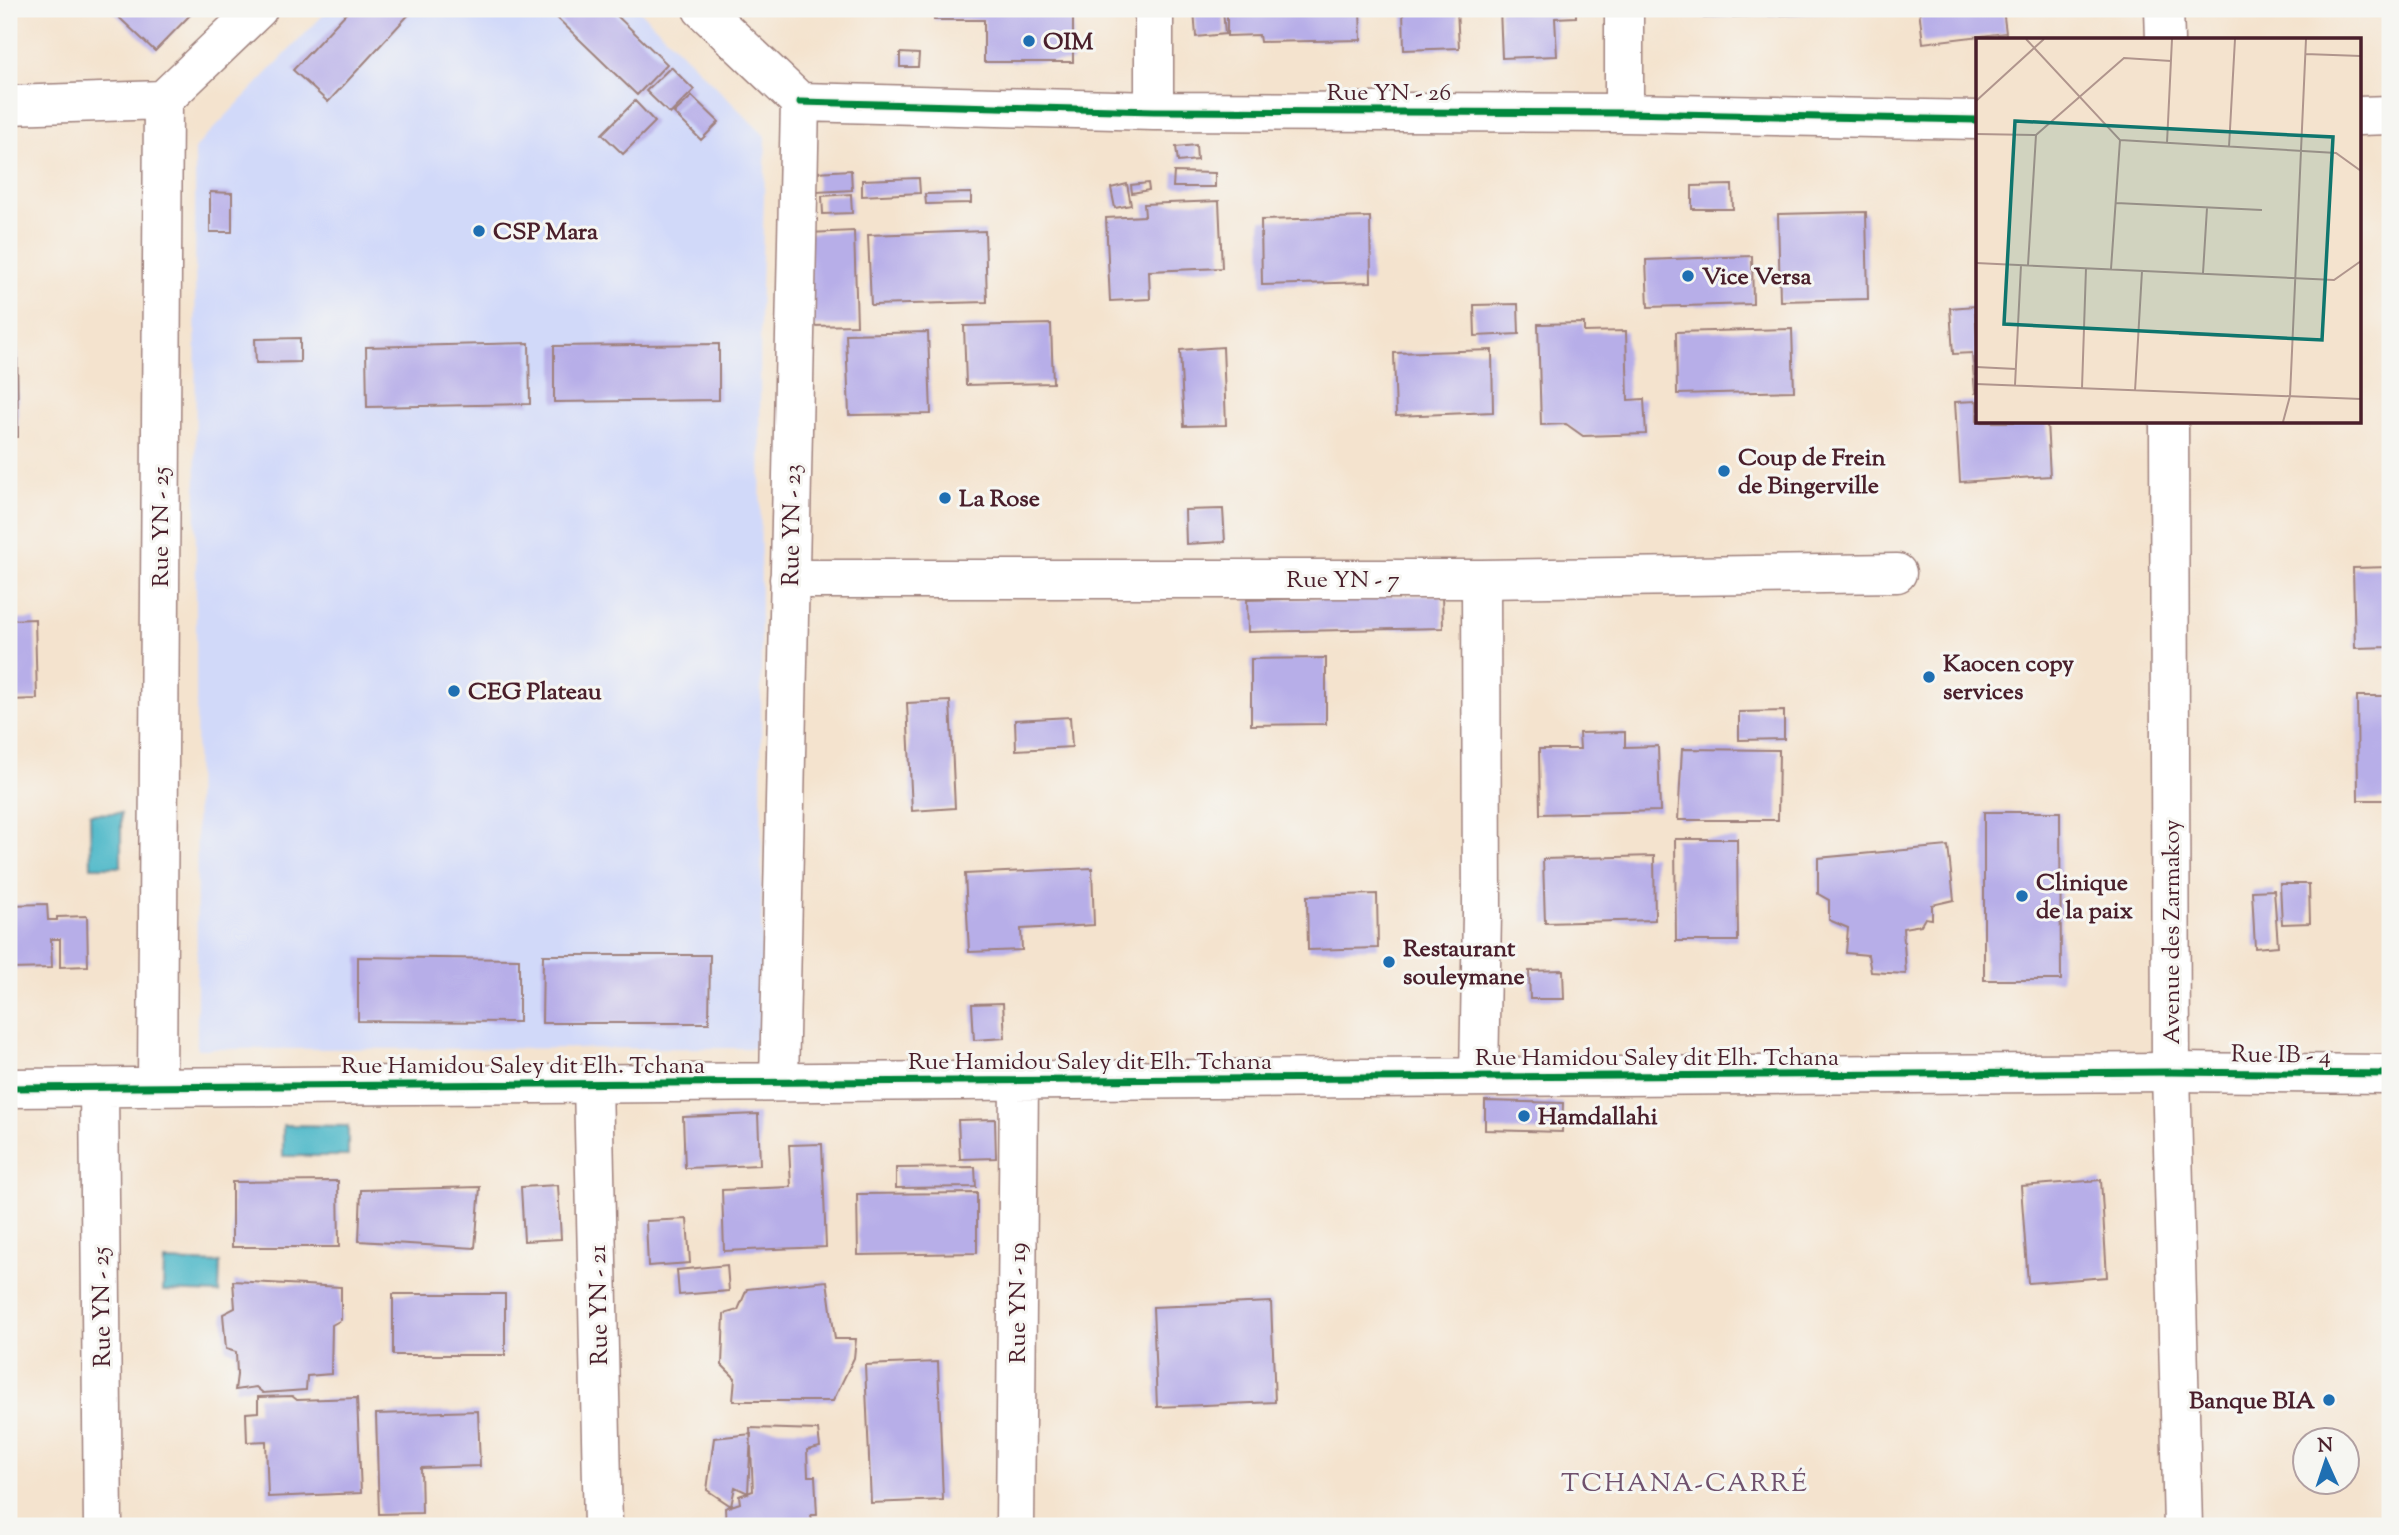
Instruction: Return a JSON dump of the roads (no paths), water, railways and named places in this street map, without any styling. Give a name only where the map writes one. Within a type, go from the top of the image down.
[{"type":"street","points":[[9,105],[163,100],[258,9]]},
{"type":"street","points":[[702,9],[800,102]]},
{"type":"street","points":[[1154,9],[1154,111]]},
{"type":"street","points":[[1623,9],[1624,113]]},
{"type":"street","points":[[2164,9],[2165,38]]},
{"type":"street","name":"Rue YN - 25","points":[[157,1086],[163,100]]},
{"type":"street","name":"Rue YN - 26","points":[[800,102],[1154,111],[1624,113],[1976,120]]},
{"type":"street","name":"Rue YN - 23","points":[[779,1082],[800,102]]},
{"type":"street","points":[[2360,116],[2390,115]]},
{"type":"street","name":"Avenue des Zarmakoy","points":[[2169,424],[2171,1072],[2183,1526]]},
{"type":"street","name":"Rue YN - 7","points":[[789,579],[1481,579],[1897,573]]},
{"type":"street","points":[[1479,1077],[1482,913],[1481,579]]},
{"type":"street","name":"Rue Hamidou Saley dit Elh. Tchana","points":[[9,1088],[2171,1072]]},
{"type":"street","name":"Rue IB - 4","points":[[2171,1072],[2390,1074]]},
{"type":"street","name":"Rue YN - 19","points":[[1015,1526],[1019,1081]]},
{"type":"street","name":"Rue YN - 21","points":[[593,1084],[603,1524]]},
{"type":"street","name":"Rue YN - 25","points":[[99,1087],[103,1526]]},
{"type":"water","points":[[121,813],[121,867],[91,867],[90,814]]},
{"type":"water","points":[[283,1125],[348,1126],[348,1156],[283,1156]]},
{"type":"water","points":[[164,1261],[220,1263],[219,1293],[163,1291]]},
{"type":"place","name":"OIM","points":[[1029,41]]},
{"type":"place","name":"CSP Mara","points":[[479,231]]},
{"type":"place","name":"Vice Versa","points":[[1688,276]]},
{"type":"place","name":"Coup de Frein de Bingerville","points":[[1724,471]]},
{"type":"place","name":"La Rose","points":[[945,498]]},
{"type":"place","name":"Kaocen copy services","points":[[1929,677]]},
{"type":"place","name":"CEG Plateau","points":[[454,691]]},
{"type":"place","name":"Clinique de la paix","points":[[2022,896]]},
{"type":"place","name":"Restaurant souleymane","points":[[1389,962]]},
{"type":"place","name":"Hamdallahi","points":[[1524,1116]]},
{"type":"place","name":"Banque BIA","points":[[2329,1400]]},
{"type":"district","name":"TCHANA-CARRÉ","points":[[1685,1482]]}]
